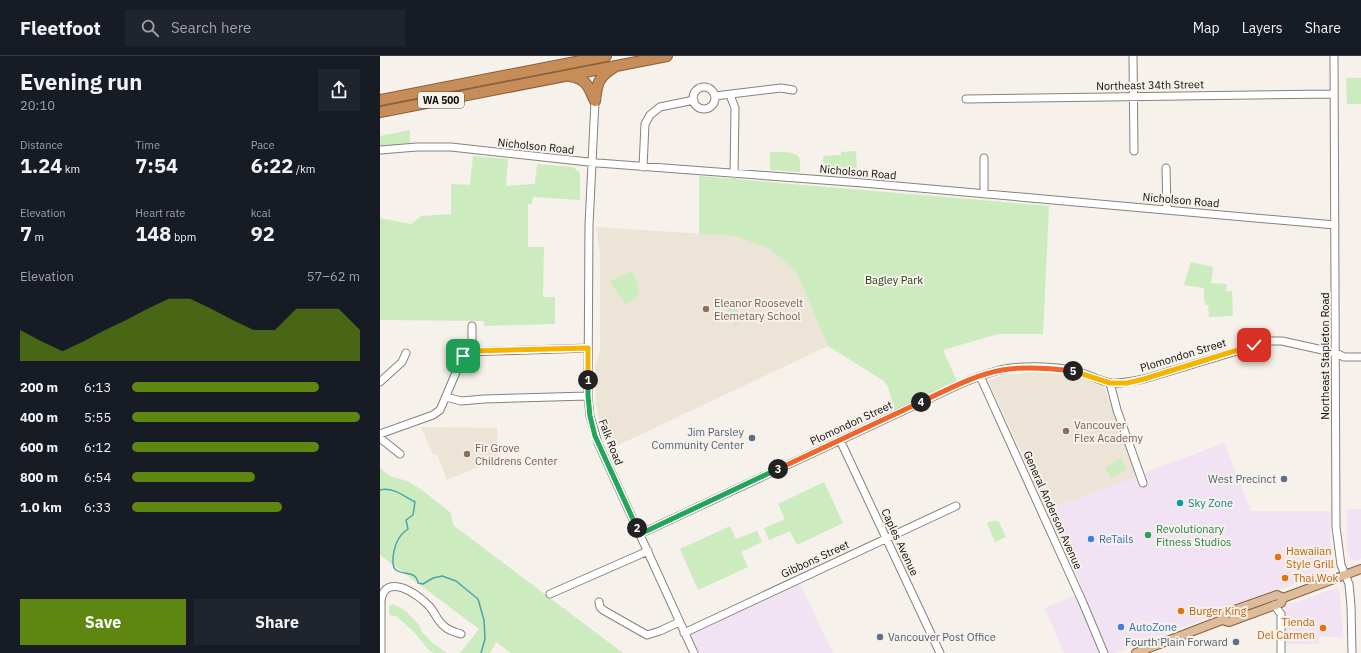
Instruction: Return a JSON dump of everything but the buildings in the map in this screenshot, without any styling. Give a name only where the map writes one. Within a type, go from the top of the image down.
[{"type":"highway","points":[[580,61],[589,56]]},
{"type":"highway","name":"WA 500","points":[[380,100],[606,56]]},
{"type":"highway","name":"WA 500","points":[[380,112],[667,56]]},
{"type":"highway","points":[[595,101],[597,84],[601,77],[608,71],[620,65]]},
{"type":"highway","points":[[568,76],[577,77],[584,81],[595,101]]},
{"type":"main road","points":[[1136,653],[1222,620],[1230,622],[1281,603],[1283,598],[1361,569]]},
{"type":"main road","points":[[1222,620],[1226,613],[1277,595],[1283,598]]},
{"type":"street","points":[[1133,56],[1134,151]]},
{"type":"street","name":"Northeast Stapleton Road","points":[[1334,56],[1336,527],[1341,565],[1349,584],[1352,653]]},
{"type":"street","points":[[703,87],[712,90],[715,96],[713,105],[705,109],[697,106],[694,100],[695,92],[703,87]]},
{"type":"street","points":[[715,96],[781,88],[793,90]]},
{"type":"street","name":"Northeast 34th Street","points":[[966,99],[1334,94]]},
{"type":"street","points":[[730,95],[735,108],[734,174]]},
{"type":"street","points":[[643,167],[645,124],[650,115],[660,107],[694,100]]},
{"type":"street","name":"Falk Road","points":[[595,101],[588,225],[588,396],[590,416],[595,436],[694,653]]},
{"type":"street","name":"Nicholson Road","points":[[380,150],[417,147],[451,147],[643,167],[984,194],[1335,225]]},
{"type":"street","points":[[984,158],[984,194]]},
{"type":"street","points":[[1166,168],[1167,210]]},
{"type":"street","points":[[472,326],[472,351]]},
{"type":"street","name":"Plomondon Street","points":[[640,534],[954,387],[980,376],[1001,370],[1039,367],[1076,371],[1110,383],[1127,383],[1270,341],[1282,341],[1336,353],[1344,357],[1361,357]]},
{"type":"street","points":[[380,434],[433,415],[440,410],[463,356],[467,352],[588,348]]},
{"type":"street","points":[[380,382],[402,362],[406,354]]},
{"type":"street","name":"General Anderson Avenue","points":[[980,376],[1088,613],[1104,653]]},
{"type":"street","points":[[1110,383],[1117,410],[1144,483]]},
{"type":"street","points":[[446,396],[461,401],[588,396]]},
{"type":"street","points":[[380,438],[400,454]]},
{"type":"street","name":"Caples Avenue","points":[[840,440],[940,653]]},
{"type":"street","name":"Gibbons Street","points":[[684,633],[956,506]]},
{"type":"street","points":[[550,594],[648,551]]},
{"type":"street","points":[[381,653],[382,592],[386,588],[392,586],[405,589],[421,598],[431,607],[444,626],[452,632],[461,634]]},
{"type":"street","points":[[599,602],[600,607],[603,610],[647,635],[679,622]]},
{"type":"street","points":[[1274,605],[1281,614],[1280,653]]},
{"type":"shaded area","name":"Eleanor Roosevelt Elemetary School","points":[[596,227],[735,236],[768,248],[796,271],[828,346],[610,449],[600,425],[596,405],[595,366],[600,352],[600,254]]},
{"type":"shaded area","name":"Vancouver Flex Academy","points":[[1045,372],[1088,380],[1104,387],[1138,476],[1048,509],[988,381],[1002,375]]},
{"type":"shaded area","name":"Fir Grove Childrens Center","points":[[421,427],[497,428],[498,459],[447,480],[437,454],[433,455]]},
{"type":"shaded area","points":[[1224,443],[1251,511],[1331,511],[1331,570],[1115,653],[1064,653],[1045,608],[1084,592],[1048,509]]},
{"type":"shaded area","points":[[1347,509],[1361,509],[1361,559],[1354,561],[1350,558],[1347,550]]},
{"type":"shaded area","points":[[800,584],[833,653],[698,653],[690,635]]},
{"type":"shaded area","points":[[1336,588],[1339,589],[1343,637],[1319,637],[1319,644],[1285,644],[1285,606]]},
{"type":"green space","points":[[1346,78],[1361,78],[1361,104],[1347,104]]},
{"type":"green space","points":[[410,130],[410,143],[380,146],[380,136]]},
{"type":"green space","points":[[856,151],[857,177],[824,174],[823,156],[841,155],[841,152]]},
{"type":"green space","points":[[770,152],[796,154],[800,159],[800,172],[770,170]]},
{"type":"green space","points":[[473,156],[508,159],[506,186],[535,184],[537,164],[573,167],[580,173],[580,200],[533,197],[532,204],[528,204],[528,247],[544,247],[543,297],[555,297],[555,324],[484,326],[484,321],[380,320],[380,218],[411,224],[421,216],[451,214],[451,184],[470,185]]},
{"type":"green space","name":"Bagley Park","points":[[699,176],[1049,206],[1043,334],[998,334],[943,350],[957,381],[895,411],[888,387],[884,381],[828,346],[796,271],[768,248],[735,236],[699,234]]},
{"type":"green space","points":[[1191,262],[1213,267],[1211,283],[1227,284],[1226,291],[1232,291],[1233,316],[1209,317],[1208,305],[1206,305],[1204,299],[1204,288],[1184,285]]},
{"type":"green space","points":[[631,272],[633,273],[638,292],[635,298],[625,304],[610,281]]},
{"type":"green space","points":[[731,301],[734,302],[742,321],[735,326],[724,304]]},
{"type":"green space","points":[[1121,458],[1127,469],[1111,478],[1105,468]]},
{"type":"green space","points":[[380,468],[390,476],[407,481],[422,490],[451,513],[453,525],[623,653],[511,653],[496,642],[490,653],[460,653],[479,629],[380,555]]},
{"type":"green space","points":[[824,482],[843,523],[797,545],[790,531],[769,540],[764,528],[785,519],[778,504]]},
{"type":"green space","points":[[995,520],[999,522],[1006,537],[995,542],[987,523]]},
{"type":"green space","points":[[730,526],[736,539],[757,531],[762,542],[741,552],[748,567],[698,590],[680,549]]},
{"type":"green space","points":[[393,604],[406,611],[419,625],[422,632],[434,644],[447,653],[433,653],[414,632],[396,616],[389,614],[389,606]]},
{"type":"waterway","points":[[380,490],[389,489],[415,502],[413,515],[406,520],[408,529],[400,537],[395,547],[393,556],[394,568],[399,572],[415,576],[418,583],[423,584],[433,578],[442,576],[456,581],[478,599],[484,620],[485,639],[481,653]]},
{"type":"place","name":"Eleanor Roosevelt Elemetary School","points":[[706,309]]},
{"type":"place","name":"Vancouver Flex Academy","points":[[1066,431]]},
{"type":"place","name":"Jim Parsley Community Center","points":[[752,438]]},
{"type":"place","name":"Fir Grove Childrens Center","points":[[467,454]]},
{"type":"place","name":"West Precinct","points":[[1284,479]]},
{"type":"place","name":"Sky Zone","points":[[1180,503]]},
{"type":"place","name":"Revolutionary Fitness Studios","points":[[1148,535]]},
{"type":"place","name":"ReTails","points":[[1091,539]]},
{"type":"place","name":"Hawaiian Style Grill","points":[[1278,557]]},
{"type":"place","name":"Thai Wok","points":[[1285,578]]},
{"type":"place","name":"Burger King","points":[[1181,611]]},
{"type":"place","name":"AutoZone","points":[[1121,627]]},
{"type":"place","name":"Tienda Del Carmen","points":[[1323,628]]},
{"type":"place","name":"Vancouver Post Office","points":[[880,637]]},
{"type":"place","name":"Fourth Plain Forward","points":[[1236,642]]},
{"type":"route","points":[[463,356],[467,352],[472,351],[588,348],[588,396],[590,416],[595,436],[640,534],[954,387],[990,373],[1016,368],[1039,367],[1076,371],[1094,376],[1110,383],[1127,383],[1254,345]]}]
